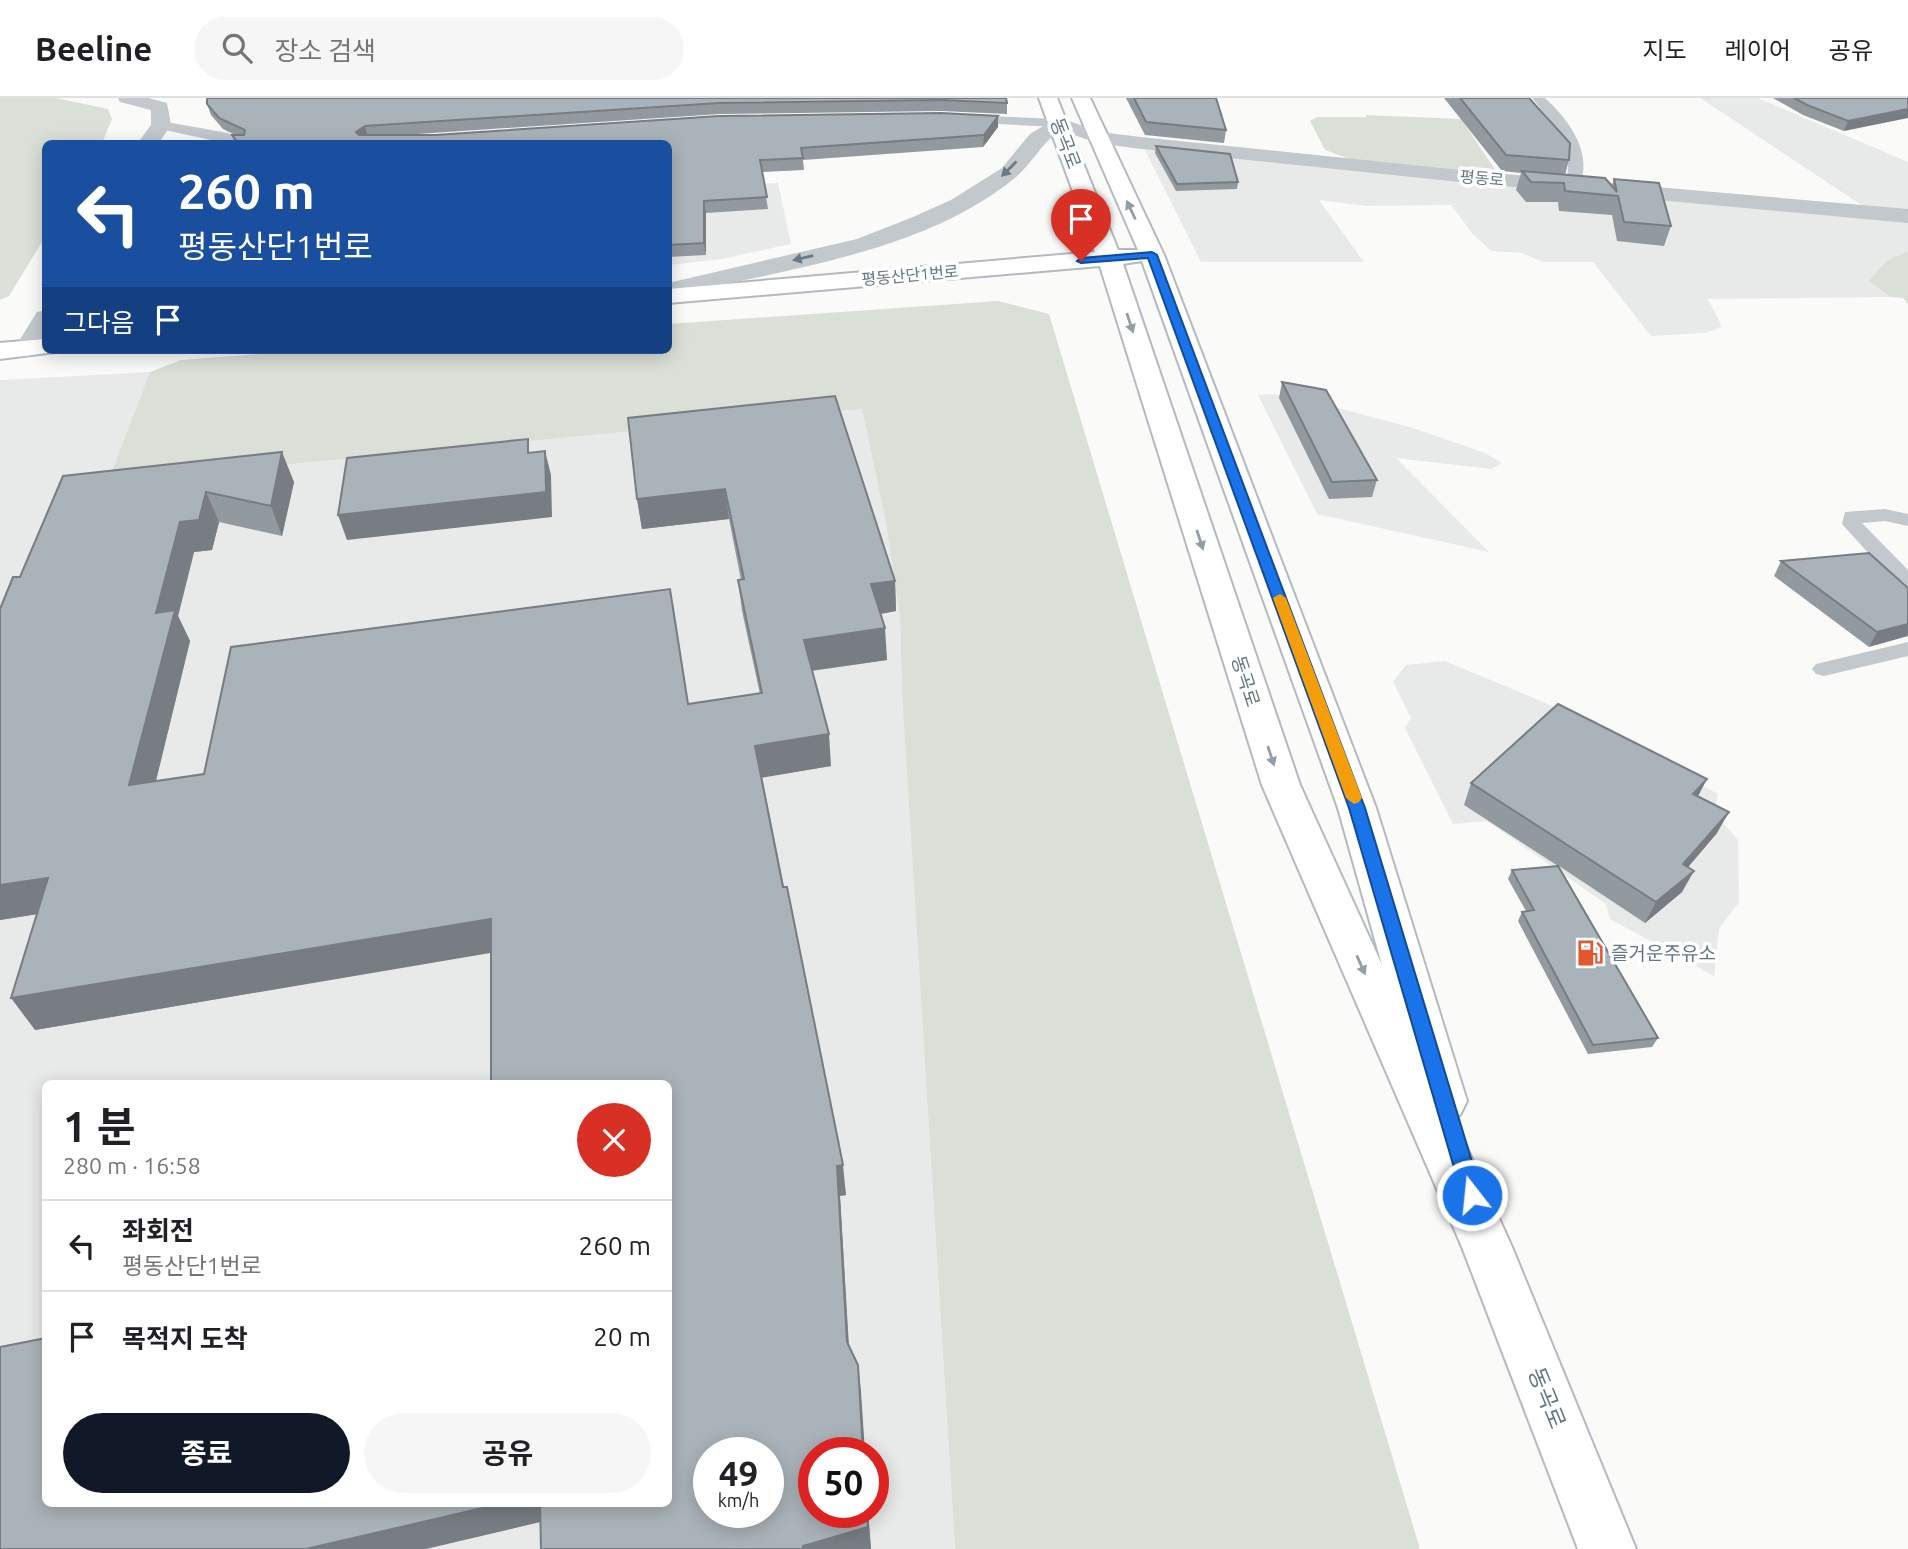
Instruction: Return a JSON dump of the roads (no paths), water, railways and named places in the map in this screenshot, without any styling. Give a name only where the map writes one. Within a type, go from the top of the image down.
[{"type":"main road","name":"동곡로","points":[[1062,106],[1097,137],[1152,255],[1357,808],[1487,1247]]},
{"type":"main road","name":"동곡로","points":[[1062,106],[1281,785],[1487,1247],[1608,1549]]},
{"type":"main road","name":"평동산단1번로","points":[[672,296],[1152,255]]},
{"type":"main road","points":[[0,351],[36,348]]},
{"type":"street","points":[[127,98],[160,107],[161,125],[151,140]]},
{"type":"street","points":[[672,289],[864,244],[959,205],[1009,172],[1062,106]]},
{"type":"street","name":"평동로","points":[[1097,137],[1573,187],[1908,216]]},
{"type":"street","points":[[36,348],[42,329]]},
{"type":"lane","points":[[1538,98],[1563,121],[1570,135],[1578,162],[1573,187]]},
{"type":"lane","points":[[955,118],[1062,106]]},
{"type":"lane","points":[[161,125],[232,140]]},
{"type":"lane","points":[[1908,520],[1885,515],[1852,516],[1853,524],[1908,583]]},
{"type":"lane","points":[[1824,669],[1908,649]]},
{"type":"place","name":"즐거운주유소","points":[[1590,953]]}]
